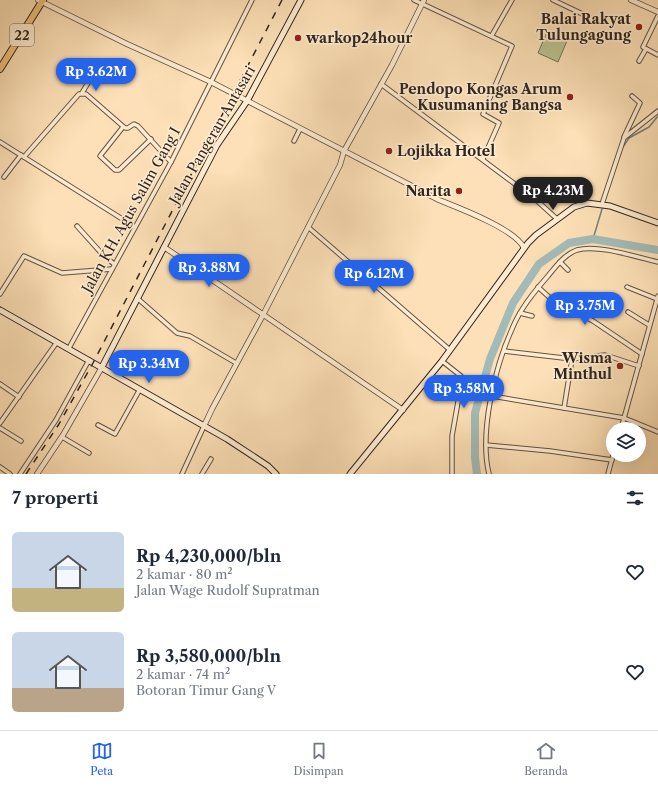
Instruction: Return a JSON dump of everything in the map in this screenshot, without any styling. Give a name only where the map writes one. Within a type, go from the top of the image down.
[{"type":"highway","name":"22","points":[[0,69],[41,1]]},
{"type":"main road","name":"Jalan Pangeran Antasari","points":[[102,367],[217,145],[247,101],[301,0]]},
{"type":"main road","points":[[350,474],[442,361],[531,239],[557,219],[587,203],[602,204],[631,212],[658,223]]},
{"type":"main road","points":[[1,312],[69,348],[204,426],[268,466],[276,474]]},
{"type":"street","name":"Jalan KH. Agus Salim Gang I","points":[[69,348],[171,162],[252,0]]},
{"type":"street","points":[[414,0],[423,2],[492,35],[512,47],[483,114],[499,123],[483,159]]},
{"type":"street","points":[[492,35],[512,0]]},
{"type":"street","points":[[553,0],[592,18]]},
{"type":"street","points":[[631,0],[658,12]]},
{"type":"street","points":[[41,1],[127,44],[211,82],[300,129],[514,236],[524,248]]},
{"type":"street","points":[[182,474],[204,426],[236,363],[340,165],[344,151],[381,84],[423,2]]},
{"type":"street","points":[[639,61],[646,49],[644,47],[658,16]]},
{"type":"street","points":[[646,49],[658,55]]},
{"type":"street","points":[[4,177],[79,94],[82,93],[92,76]]},
{"type":"street","points":[[381,84],[535,198],[557,219]]},
{"type":"street","points":[[82,93],[86,94],[124,127],[128,128],[136,124],[171,162]]},
{"type":"street","points":[[602,204],[624,138],[640,103],[632,96]]},
{"type":"street","points":[[624,138],[658,111]]},
{"type":"street","points":[[124,127],[100,156],[115,170],[119,170],[151,139]]},
{"type":"street","points":[[294,141],[300,129]]},
{"type":"street","points":[[0,142],[136,227]]},
{"type":"street","points":[[77,226],[103,255],[114,264]]},
{"type":"street","points":[[308,227],[450,350]]},
{"type":"street","points":[[164,247],[403,410]]},
{"type":"street","points":[[489,474],[486,445],[488,414],[492,396],[512,328],[520,312],[538,287],[560,262],[572,252],[587,249],[658,262]]},
{"type":"street","points":[[0,294],[24,256],[62,273],[112,269]]},
{"type":"street","points":[[560,262],[568,270]]},
{"type":"street","points":[[538,287],[549,297],[593,321],[642,354]]},
{"type":"street","points":[[623,422],[658,298],[627,287]]},
{"type":"street","points":[[137,298],[177,333],[190,336],[236,363]]},
{"type":"street","points":[[520,312],[532,316]]},
{"type":"street","points":[[628,312],[650,325]]},
{"type":"street","points":[[0,423],[57,342]]},
{"type":"street","points":[[504,351],[572,359],[605,355],[639,366]]},
{"type":"street","points":[[564,408],[572,359]]},
{"type":"street","points":[[20,474],[56,420],[89,360]]},
{"type":"street","points":[[442,361],[461,376],[462,379],[452,436],[452,474]]},
{"type":"street","points":[[37,474],[62,437],[102,367]]},
{"type":"street","points":[[0,384],[19,397]]},
{"type":"street","points":[[98,425],[115,434],[140,389]]},
{"type":"street","points":[[492,396],[624,418],[658,432]]},
{"type":"street","points":[[0,428],[21,442]]},
{"type":"street","points":[[62,437],[89,453]]},
{"type":"street","points":[[486,445],[550,451],[606,459]]},
{"type":"street","points":[[202,474],[211,459]]},
{"type":"street","points":[[608,474],[611,462]]},
{"type":"street","points":[[0,467],[10,474]]},
{"type":"green space","points":[[547,32],[567,41],[558,62],[538,53]]},
{"type":"waterway","points":[[621,150],[629,138],[649,127],[658,116]]},
{"type":"waterway","points":[[593,239],[602,209]]},
{"type":"waterway","points":[[477,474],[475,458],[475,413],[490,359],[513,303],[539,264],[569,243],[593,239],[658,250]]},
{"type":"railway","points":[[26,474],[59,424],[93,363],[282,0]]},
{"type":"place","name":"Balai Rakyat Tulungagung","points":[[639,27]]},
{"type":"place","name":"warkop24hour","points":[[298,38]]},
{"type":"place","name":"Pendopo Kongas Arum Kusumaning Bangsa","points":[[570,97]]},
{"type":"place","name":"Lojikka Hotel","points":[[389,151]]},
{"type":"place","name":"Narita","points":[[459,191]]},
{"type":"place","name":"Wisma Minthul","points":[[620,366]]}]
